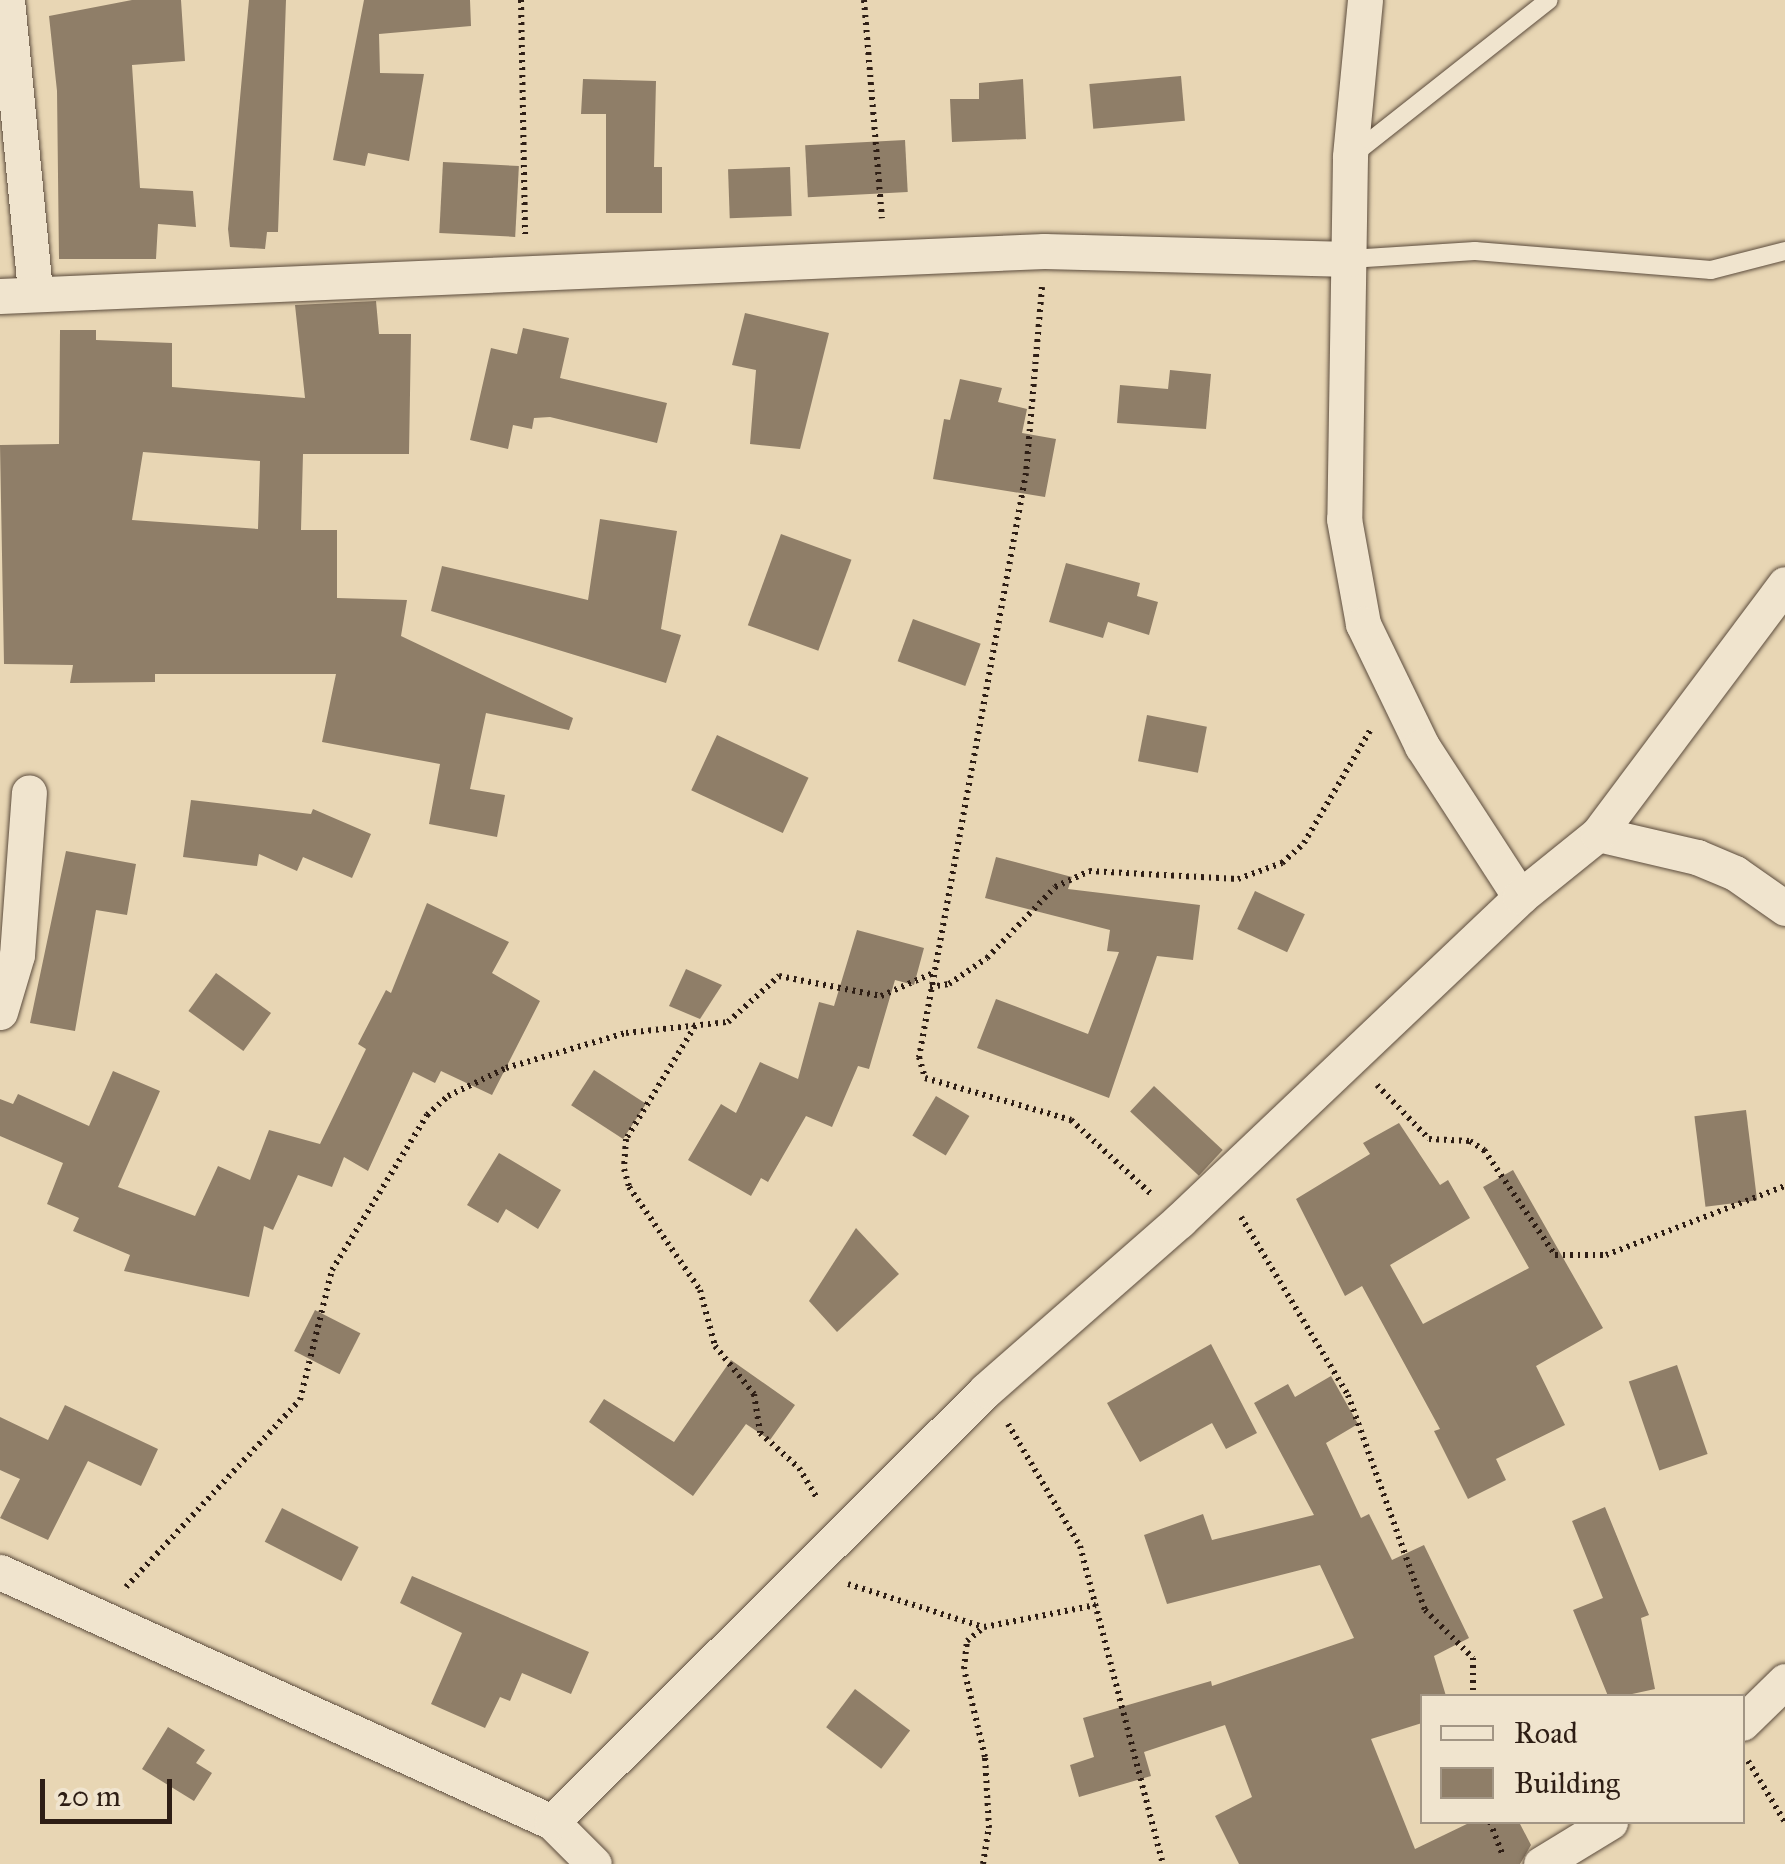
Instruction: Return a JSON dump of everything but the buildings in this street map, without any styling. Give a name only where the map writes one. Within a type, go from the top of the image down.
[{"type":"street","points":[[8,0],[35,293]]},
{"type":"street","points":[[1365,0],[1350,158],[1344,519],[1364,624],[1394,689],[1422,746],[1520,897]]},
{"type":"street","points":[[0,296],[1044,250],[1350,260]]},
{"type":"street","points":[[552,1822],[986,1390],[1179,1221],[1520,897],[1598,834],[1785,584]]},
{"type":"street","points":[[0,1012],[17,955],[29,792]]},
{"type":"street","points":[[1598,834],[1710,862],[1785,908]]},
{"type":"street","points":[[0,1572],[552,1822],[594,1864]]},
{"type":"street","points":[[1745,1720],[1785,1681]]},
{"type":"street","points":[[1540,1864],[1607,1824]]},
{"type":"lane","points":[[1350,158],[1549,0]]},
{"type":"lane","points":[[1350,260],[1476,250],[1711,270],[1785,251]]},
{"type":"path","points":[[521,0],[527,273]]},
{"type":"path","points":[[864,0],[885,260]]},
{"type":"path","points":[[1044,250],[1026,474],[918,1047],[926,1078],[1071,1120],[1179,1221]]},
{"type":"path","points":[[930,987],[949,984],[987,958],[1055,887],[1090,871],[1238,878],[1282,863],[1304,843],[1394,689]]},
{"type":"path","points":[[96,1618],[285,1424],[306,1382],[332,1270],[427,1115],[469,1082],[626,1033],[696,1025],[744,1014],[779,976],[880,996],[933,973]]},
{"type":"path","points":[[696,1025],[626,1139],[624,1169],[629,1187],[700,1290],[715,1346],[754,1394],[760,1434],[812,1483],[828,1550],[866,1594],[984,1627],[1096,1605]]},
{"type":"path","points":[[1351,1057],[1429,1139],[1470,1141],[1484,1150],[1555,1255],[1606,1255],[1785,1186]]},
{"type":"path","points":[[1220,1181],[1348,1395],[1425,1610],[1473,1658],[1473,1694]]},
{"type":"path","points":[[986,1390],[1071,1524],[1163,1864]]},
{"type":"path","points":[[982,1864],[989,1828],[986,1758],[963,1652],[984,1627]]},
{"type":"path","points":[[1745,1757],[1785,1822]]},
{"type":"path","points":[[1491,1824],[1506,1864]]}]
